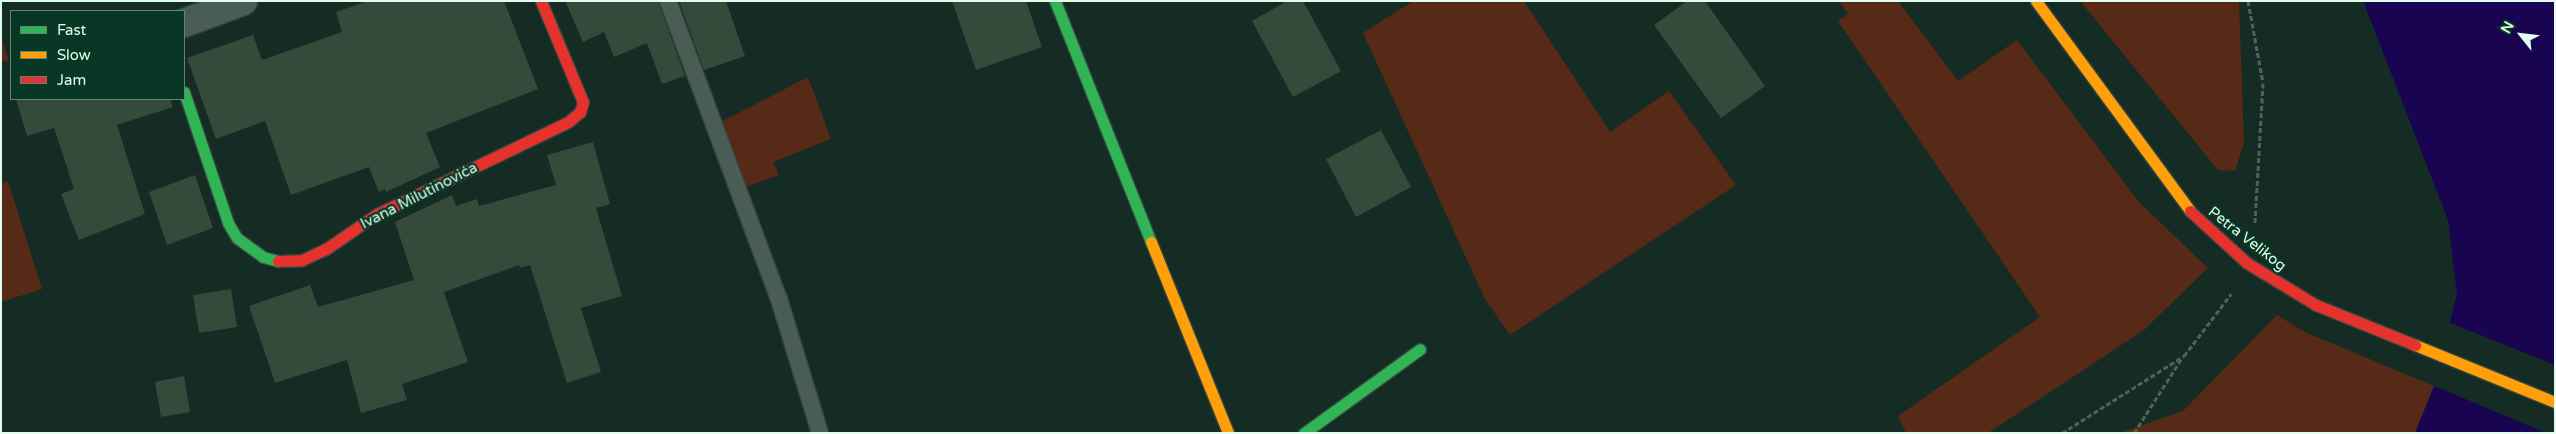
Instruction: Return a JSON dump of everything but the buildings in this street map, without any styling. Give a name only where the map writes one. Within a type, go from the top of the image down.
[{"type":"street","points":[[185,23],[243,1]]},
{"type":"street","name":"Ivana Milutinovića","points":[[185,95],[228,223],[237,238],[263,256],[283,262],[302,260],[326,249],[377,214],[568,122],[580,112],[583,102],[540,1]]},
{"type":"street","points":[[1055,1],[1228,433]]},
{"type":"street","name":"Petra Velikog","points":[[2036,1],[2156,169],[2195,218],[2247,263],[2316,305],[2555,402]]},
{"type":"street","points":[[1304,433],[1420,349]]},
{"type":"lane","points":[[668,1],[779,299],[820,433]]},
{"type":"path","points":[[2134,433],[2184,356]]},
{"type":"shaded area","points":[[1413,1],[1524,1],[1610,132],[1669,91],[1736,185],[1510,335],[1485,299],[1363,33]]},
{"type":"shaded area","points":[[1839,1],[1898,1],[1958,81],[2017,40],[2139,202],[2208,268],[2144,330],[1988,433],[1906,433],[1898,416],[2040,317],[1838,21],[1848,14]]},
{"type":"shaded area","points":[[2080,1],[2239,1],[2244,143],[2235,171],[2218,170]]},
{"type":"shaded area","points":[[2363,1],[2555,1],[2555,433],[2415,433],[2434,386],[2457,294],[2448,220]]},
{"type":"shaded area","points":[[1,37],[9,60],[1,62]]},
{"type":"shaded area","points":[[808,77],[831,139],[773,162],[779,175],[744,188],[721,122]]},
{"type":"shaded area","points":[[8,181],[42,289],[1,302],[1,183]]},
{"type":"shaded area","points":[[2277,315],[2307,333],[2434,386],[2415,433],[2120,433],[2183,411]]},
{"type":"pier","points":[[2448,322],[2555,365],[2555,433],[2546,433],[2432,385]]},
{"type":"traffic: fast","points":[[1055,1],[1151,242]]},
{"type":"traffic: fast","points":[[185,95],[228,223],[237,238],[263,257],[278,261]]},
{"type":"traffic: fast","points":[[1304,433],[1420,349]]},
{"type":"traffic: slow","points":[[2036,1],[2190,211]]},
{"type":"traffic: slow","points":[[1151,242],[1228,433]]},
{"type":"traffic: slow","points":[[2415,345],[2555,402]]},
{"type":"traffic: jam","points":[[278,261],[302,260],[326,249],[377,214],[568,122],[580,112],[583,102],[541,1]]},
{"type":"traffic: jam","points":[[2190,211],[2247,263],[2316,305],[2415,345]]}]
